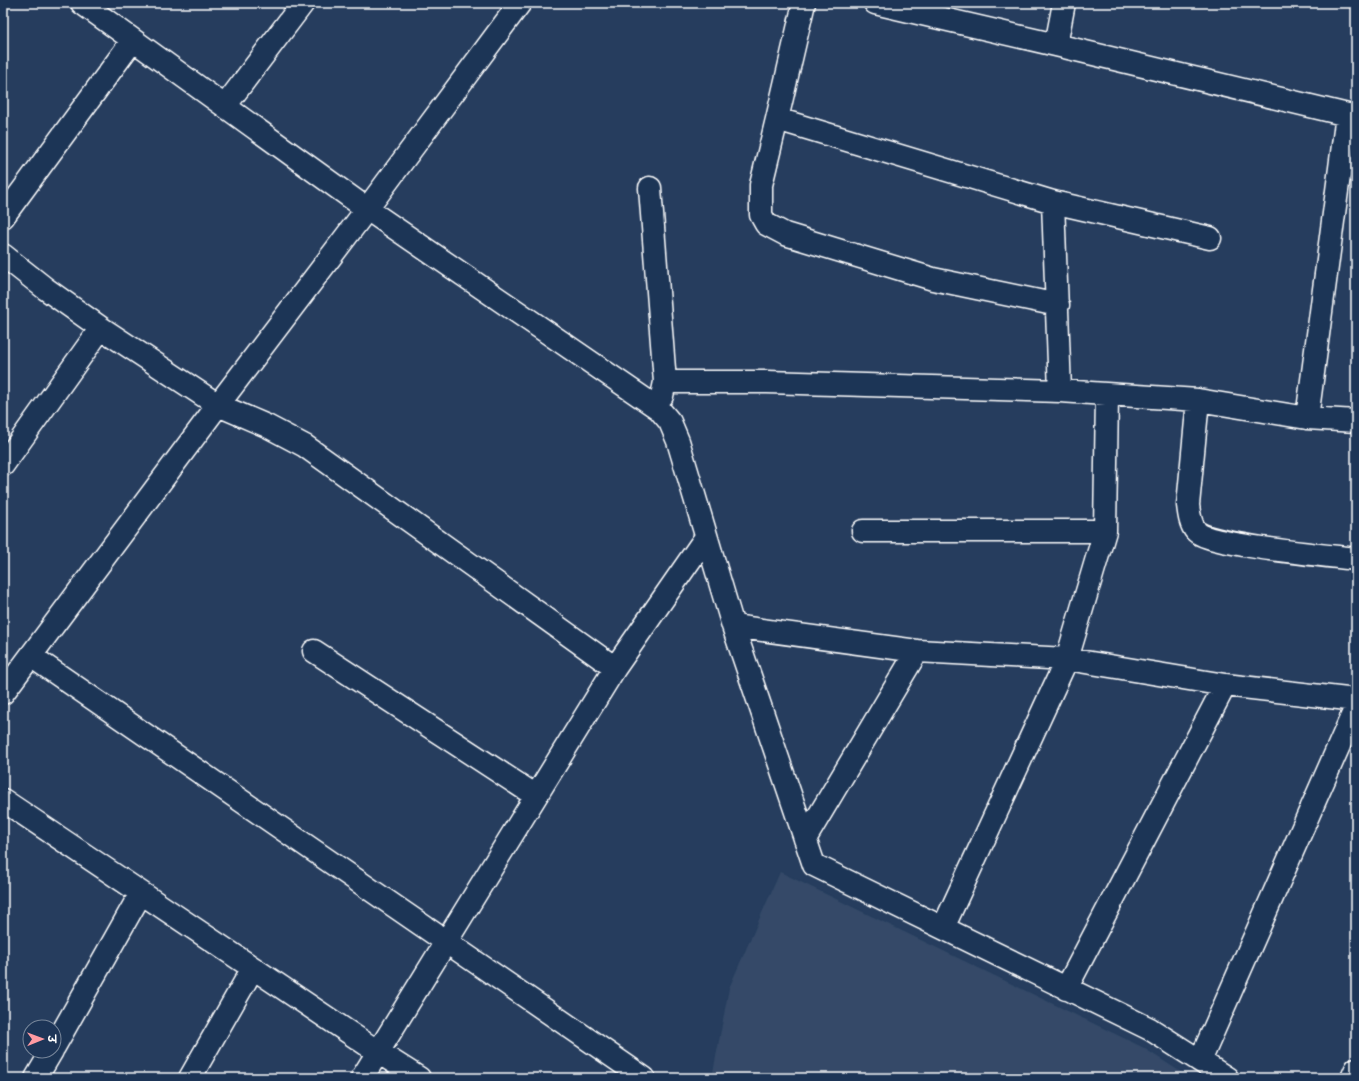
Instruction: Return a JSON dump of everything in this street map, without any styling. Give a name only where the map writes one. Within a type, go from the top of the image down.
[{"type":"street","points":[[82,3],[368,209],[659,409],[670,422],[678,441],[733,626],[814,864],[1150,1030],[1227,1078]]},
{"type":"street","points":[[225,106],[303,3]]},
{"type":"street","points":[[3,693],[368,209],[520,3]]},
{"type":"street","points":[[804,3],[761,185],[761,215],[766,224],[786,234],[933,279],[1058,305]]},
{"type":"street","points":[[875,3],[1352,116],[1307,418]]},
{"type":"street","points":[[1056,45],[1064,3]]},
{"type":"street","points":[[3,217],[133,40]]},
{"type":"street","points":[[777,119],[1053,202],[1210,238]]},
{"type":"street","points":[[650,188],[665,382],[659,409]]},
{"type":"street","points":[[1053,202],[1060,391]]},
{"type":"street","points":[[3,255],[46,289],[101,328],[218,406],[267,426],[305,446],[615,668]]},
{"type":"street","points":[[6,454],[101,328]]},
{"type":"street","points":[[665,382],[767,382],[1060,391],[1198,400],[1307,418],[1356,421]]},
{"type":"street","points":[[943,928],[1067,659],[1105,531],[1107,395]]},
{"type":"street","points":[[1198,400],[1188,505],[1191,521],[1196,532],[1211,539],[1249,546],[1356,559]]},
{"type":"street","points":[[863,531],[1105,531]]},
{"type":"street","points":[[362,1078],[615,668],[706,537]]},
{"type":"street","points":[[733,626],[917,651],[1067,659],[1226,685],[1356,700]]},
{"type":"street","points":[[314,651],[536,796]]},
{"type":"street","points":[[805,839],[917,651]]},
{"type":"street","points":[[31,656],[644,1078]]},
{"type":"street","points":[[1066,989],[1226,685]]},
{"type":"street","points":[[1200,1061],[1356,707]]},
{"type":"street","points":[[3,800],[378,1052],[420,1078]]},
{"type":"street","points":[[62,1033],[141,893]]},
{"type":"street","points":[[190,1078],[253,968]]},
{"type":"street","points":[[36,1078],[47,1059]]},
{"type":"street","points":[[1352,1078],[1356,1069]]},
{"type":"shaded area","points":[[780,872],[1142,1047],[1190,1078],[712,1078],[729,988]]}]
